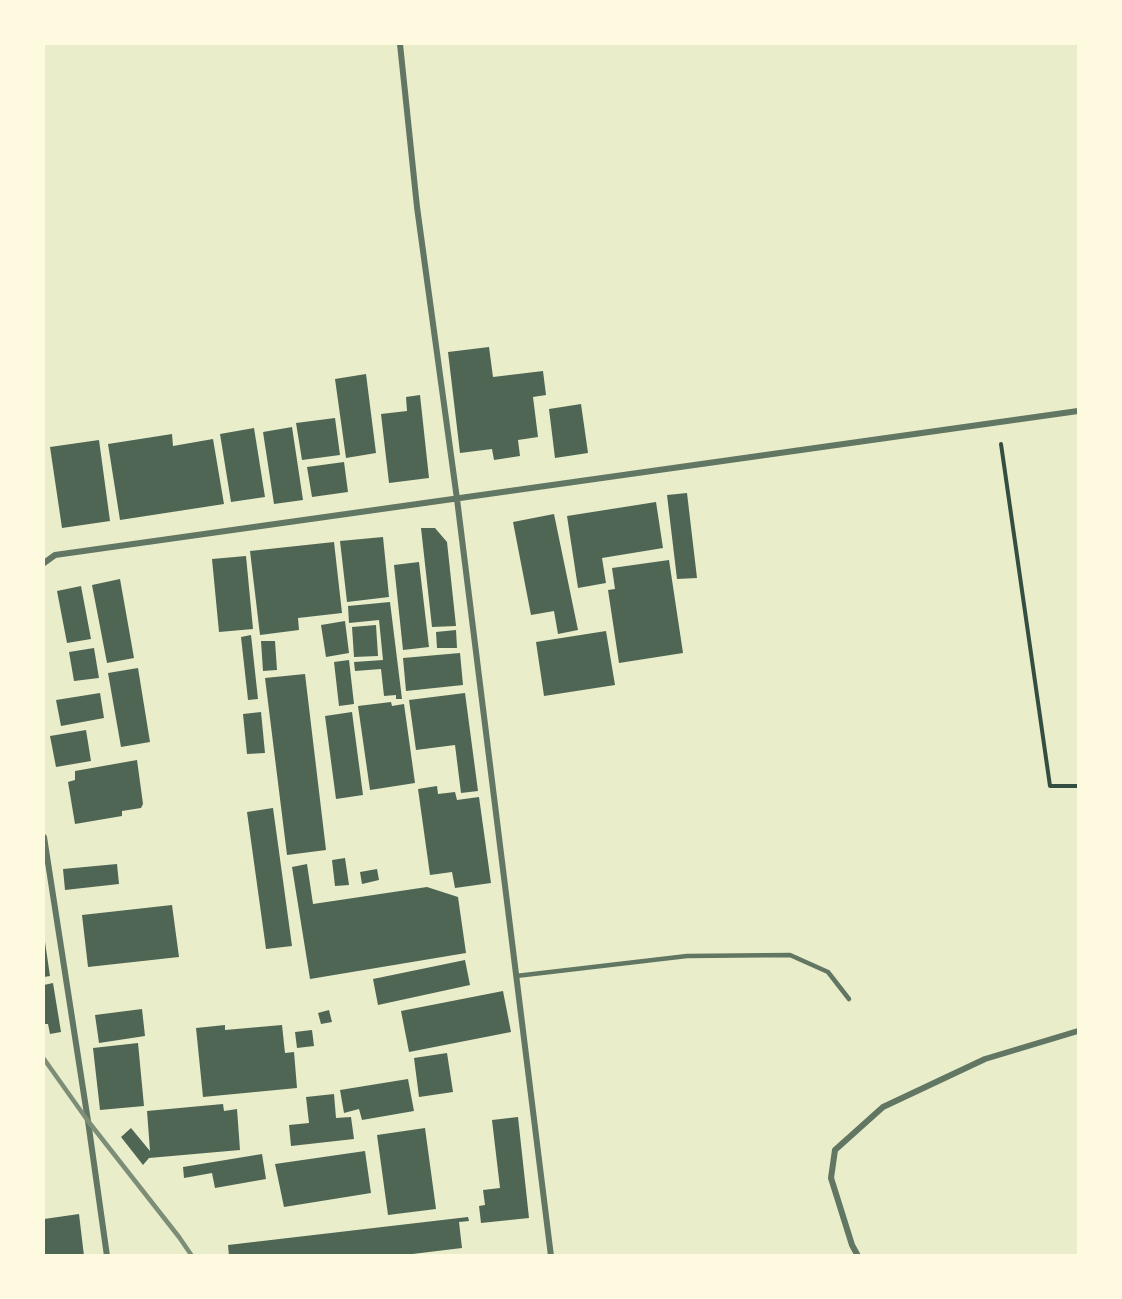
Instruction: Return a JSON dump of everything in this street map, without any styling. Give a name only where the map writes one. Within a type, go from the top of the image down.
[{"type":"street","points":[[400,44],[417,207],[457,499],[551,1256]]},
{"type":"street","points":[[44,563],[55,555],[1078,411]]},
{"type":"street","points":[[44,837],[107,1256]]},
{"type":"street","points":[[858,1256],[852,1245],[831,1178],[835,1149],[883,1107],[986,1059],[1078,1031]]},
{"type":"lane","points":[[516,976],[687,956],[790,955],[828,972],[849,999]]},
{"type":"path","points":[[998,422],[1050,786],[1078,786]]},
{"type":"building","points":[[489,347],[493,377],[543,371],[546,395],[533,397],[538,437],[518,440],[520,456],[494,460],[492,449],[460,453],[448,352]]},
{"type":"building","points":[[366,374],[376,453],[346,458],[335,379]]},
{"type":"building","points":[[420,395],[429,478],[389,483],[381,414],[407,411],[406,397]]},
{"type":"building","points":[[581,404],[588,453],[555,458],[549,409]]},
{"type":"building","points":[[335,418],[340,455],[302,460],[296,423]]},
{"type":"building","points":[[292,427],[303,500],[274,504],[263,432]]},
{"type":"building","points":[[254,428],[265,497],[231,502],[220,434]]},
{"type":"building","points":[[172,434],[173,446],[213,439],[224,504],[120,520],[108,444]]},
{"type":"building","points":[[99,440],[110,521],[62,528],[50,447]]},
{"type":"building","points":[[344,462],[348,492],[312,497],[307,467]]},
{"type":"building","points":[[687,493],[697,578],[677,579],[667,495]]},
{"type":"building","points":[[656,502],[663,548],[602,558],[606,583],[578,588],[567,516]]},
{"type":"building","points":[[554,514],[578,630],[558,634],[554,611],[531,615],[513,522]]},
{"type":"building","points":[[421,528],[435,528],[447,542],[456,626],[432,627]]},
{"type":"building","points":[[383,537],[389,597],[347,602],[340,541]]},
{"type":"building","points":[[334,542],[342,613],[298,618],[299,630],[260,635],[250,551]]},
{"type":"building","points":[[246,556],[253,629],[219,632],[212,559]]},
{"type":"building","points":[[669,560],[683,653],[619,663],[608,590],[615,589],[612,568]]},
{"type":"building","points":[[419,562],[429,647],[403,650],[394,565]]},
{"type":"building","points":[[120,579],[134,658],[107,663],[92,585]]},
{"type":"building","points":[[81,586],[91,639],[67,643],[57,591]]},
{"type":"building","points":[[390,602],[402,699],[396,699],[396,695],[384,696],[381,669],[355,671],[354,662],[383,660],[379,620],[349,623],[348,606]]},
{"type":"building","points":[[345,621],[349,653],[326,657],[321,625]]},
{"type":"building","points":[[376,625],[378,656],[354,657],[352,627]]},
{"type":"building","points":[[456,630],[457,648],[437,648],[436,632]]},
{"type":"building","points":[[606,631],[615,685],[544,696],[536,642]]},
{"type":"building","points":[[251,635],[258,699],[248,700],[241,637]]},
{"type":"building","points":[[261,641],[275,641],[277,670],[263,671]]},
{"type":"building","points":[[94,648],[99,678],[74,681],[69,652]]},
{"type":"building","points":[[460,653],[463,685],[406,691],[403,658]]},
{"type":"building","points":[[349,660],[354,704],[339,706],[334,662]]},
{"type":"building","points":[[138,668],[150,742],[121,747],[108,673]]},
{"type":"building","points":[[305,674],[326,850],[287,855],[265,678]]},
{"type":"building","points":[[100,693],[104,718],[61,726],[56,700]]},
{"type":"building","points":[[465,693],[478,791],[461,793],[455,745],[416,750],[409,700]]},
{"type":"building","points":[[391,702],[392,706],[404,704],[415,783],[370,790],[358,706]]},
{"type":"building","points":[[261,712],[265,753],[247,754],[243,714]]},
{"type":"building","points":[[352,712],[363,795],[336,799],[325,716]]},
{"type":"building","points":[[86,730],[91,761],[56,767],[50,736]]},
{"type":"building","points":[[137,760],[143,804],[141,808],[122,811],[122,816],[75,824],[68,782],[75,780],[75,771]]},
{"type":"building","points":[[437,786],[438,794],[455,792],[457,800],[479,797],[491,883],[455,888],[452,872],[430,875],[418,789]]},
{"type":"building","points":[[273,808],[292,946],[266,949],[247,812]]},
{"type":"building","points":[[345,858],[349,885],[335,886],[332,860]]},
{"type":"building","points":[[117,864],[119,884],[65,890],[63,869]]},
{"type":"building","points":[[307,864],[313,904],[427,887],[458,897],[466,953],[310,979],[292,867]]},
{"type":"building","points":[[377,869],[379,880],[362,884],[360,872]]},
{"type":"building","points":[[172,905],[179,957],[88,967],[82,915]]},
{"type":"building","points":[[44,942],[50,976],[44,977]]},
{"type":"building","points":[[465,960],[470,985],[378,1005],[373,979]]},
{"type":"building","points":[[53,983],[61,1032],[50,1034],[48,1024],[44,1024],[44,985]]},
{"type":"building","points":[[503,991],[511,1032],[409,1052],[401,1011]]},
{"type":"building","points":[[142,1009],[145,1036],[99,1043],[95,1015]]},
{"type":"building","points":[[329,1010],[332,1022],[321,1024],[318,1013]]},
{"type":"building","points":[[225,1025],[225,1030],[282,1025],[285,1053],[294,1052],[297,1088],[203,1097],[196,1028]]},
{"type":"building","points":[[312,1030],[314,1046],[297,1048],[295,1032]]},
{"type":"building","points":[[138,1043],[144,1106],[100,1110],[93,1048]]},
{"type":"building","points":[[447,1053],[453,1092],[419,1097],[414,1058]]},
{"type":"building","points":[[408,1079],[414,1111],[362,1120],[359,1109],[344,1113],[340,1090]]},
{"type":"building","points":[[334,1094],[336,1118],[351,1117],[354,1139],[291,1146],[289,1125],[309,1123],[306,1097]]},
{"type":"building","points":[[223,1104],[224,1111],[237,1109],[240,1150],[149,1158],[143,1165],[121,1137],[131,1128],[150,1151],[147,1111]]},
{"type":"building","points":[[518,1117],[529,1218],[481,1223],[479,1206],[485,1205],[483,1190],[500,1188],[492,1120]]},
{"type":"building","points":[[425,1128],[436,1209],[388,1215],[377,1135]]},
{"type":"building","points":[[365,1151],[371,1193],[284,1207],[275,1164]]},
{"type":"building","points":[[262,1154],[266,1179],[215,1188],[212,1173],[184,1178],[183,1167]]},
{"type":"building","points":[[79,1214],[84,1256],[44,1256],[44,1219]]},
{"type":"building","points":[[468,1217],[469,1221],[459,1222],[462,1248],[396,1256],[229,1256],[228,1245]]},
{"type":"railway","points":[[44,1059],[88,1121],[192,1256]]}]
